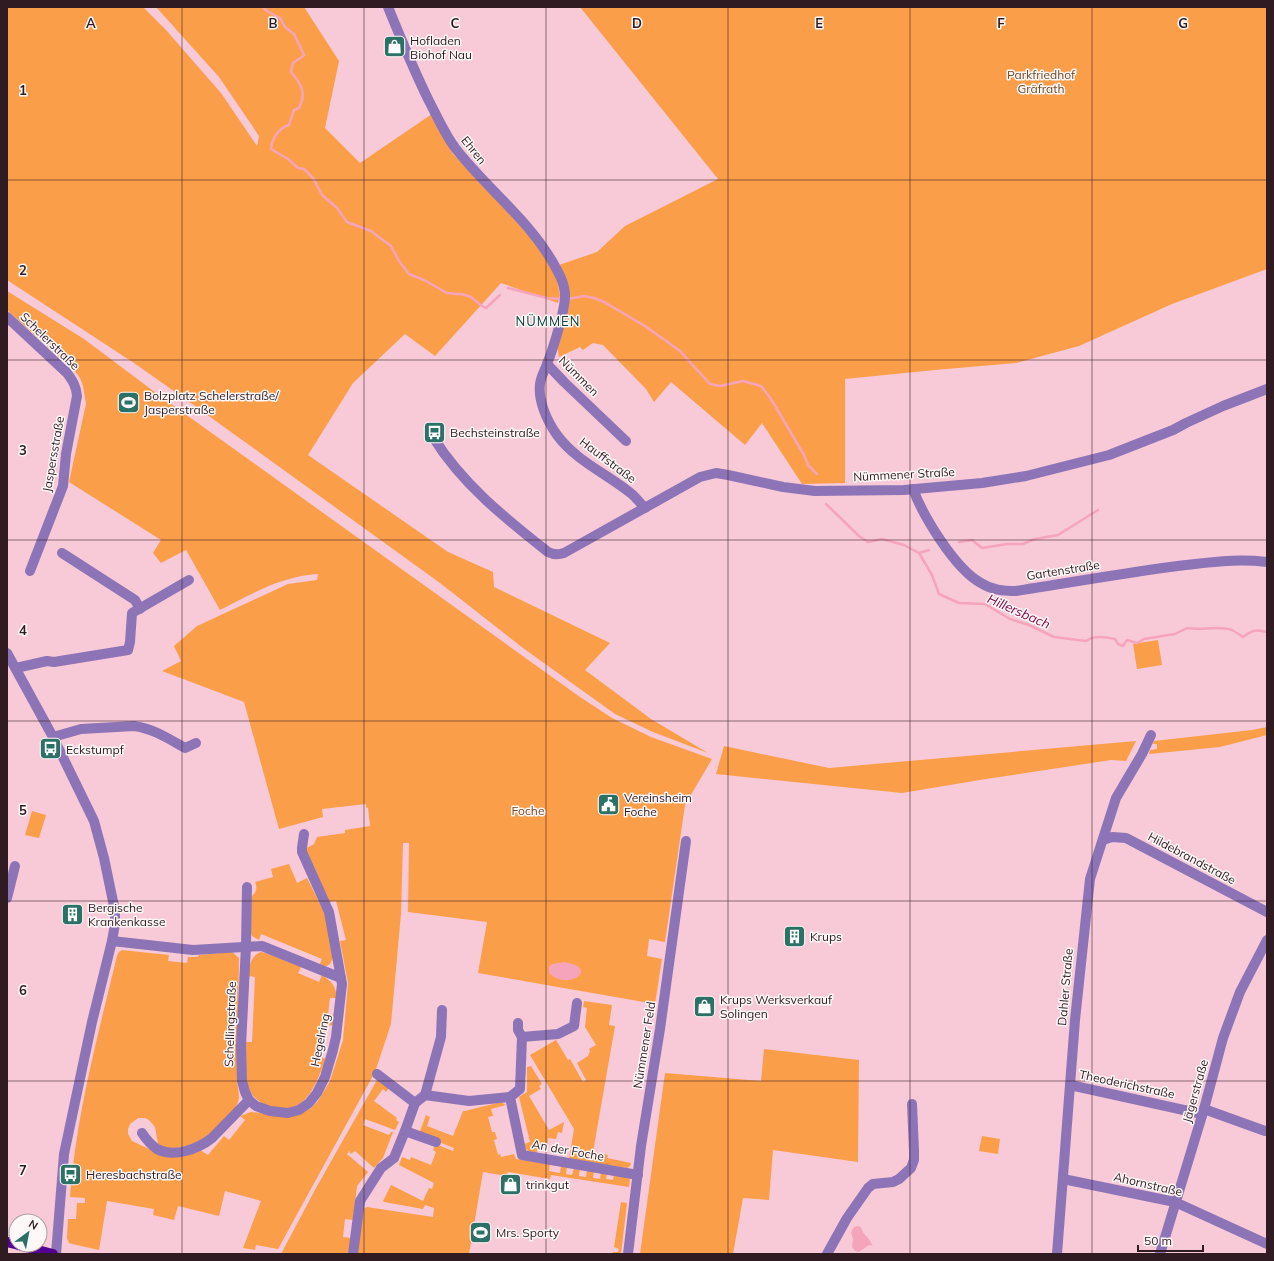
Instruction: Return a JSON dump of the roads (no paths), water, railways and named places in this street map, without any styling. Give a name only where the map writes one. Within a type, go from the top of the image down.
[{"type":"street","name":"Ehren","points":[[388,7],[410,61],[444,130],[469,165],[526,225],[539,242],[561,277],[565,297]]},
{"type":"street","name":"Nümmen","points":[[565,297],[547,364],[626,441]]},
{"type":"street","name":"Schelerstraße","points":[[7,317],[61,367],[75,384]]},
{"type":"street","name":"Hauffstraße","points":[[547,364],[540,382],[540,395],[548,418],[557,434],[577,456],[633,495],[645,508]]},
{"type":"street","name":"Jaspersstraße","points":[[30,570],[63,486],[66,454],[76,396],[75,384]]},
{"type":"street","name":"Nümmener Straße","points":[[433,436],[450,461],[478,493],[519,529],[554,555],[564,553],[700,477],[716,473],[783,487],[815,491],[913,489],[982,483],[1026,476],[1109,455],[1173,430],[1222,406],[1267,390]]},
{"type":"street","name":"Gartenstraße","points":[[913,489],[922,509],[947,550],[972,577],[995,590],[1016,591],[1219,561],[1252,560],[1267,562]]},
{"type":"street","points":[[62,553],[135,600],[140,609]]},
{"type":"street","points":[[12,665],[47,661],[54,662],[128,650],[132,613],[189,580]]},
{"type":"street","points":[[7,653],[12,665],[53,737],[94,821],[98,832],[115,911],[115,924],[112,941],[92,1022],[64,1154],[56,1254]]},
{"type":"street","points":[[53,737],[81,729],[134,726],[142,727],[155,732],[185,748],[196,743]]},
{"type":"street","name":"Dahler Straße","points":[[1057,1254],[1075,1020],[1090,879],[1116,798],[1142,754],[1151,735]]},
{"type":"street","name":"Hegelring","points":[[249,1100],[256,1106],[270,1111],[288,1112],[299,1110],[309,1103],[318,1093],[325,1078],[333,1050],[342,991],[341,978],[329,912],[302,852],[304,834]]},
{"type":"street","name":"Hildebrandstraße","points":[[1102,840],[1112,837],[1126,838],[1267,912]]},
{"type":"street","name":"Nümmener Feld","points":[[628,1254],[686,841]]},
{"type":"street","points":[[7,898],[15,866]]},
{"type":"street","name":"Schellingstraße","points":[[247,887],[246,946],[241,1046],[242,1081],[249,1100]]},
{"type":"street","name":"Jägerstraße","points":[[1160,1254],[1203,1111],[1223,1038],[1240,992],[1267,940]]},
{"type":"street","points":[[112,941],[193,950],[262,946],[341,978]]},
{"type":"street","points":[[522,1037],[558,1034],[574,1026],[577,1003]]},
{"type":"street","points":[[353,1254],[360,1202],[381,1168],[394,1158],[416,1103],[424,1095],[441,1037],[442,1010]]},
{"type":"street","points":[[424,1095],[469,1101],[510,1097],[520,1089],[522,1037],[518,1030],[518,1023]]},
{"type":"street","points":[[376,1074],[416,1103]]},
{"type":"street","name":"Theoderichstraße","points":[[1070,1085],[1203,1111],[1264,1131]]},
{"type":"street","name":"An der Foche","points":[[510,1097],[522,1155],[638,1175]]},
{"type":"street","points":[[142,1133],[155,1148],[166,1152],[177,1152],[191,1149],[206,1143],[212,1138],[249,1100]]},
{"type":"street","points":[[827,1254],[847,1218],[868,1188],[874,1184],[893,1182],[904,1176],[911,1168],[914,1160],[912,1104]]},
{"type":"street","points":[[405,1131],[436,1142]]},
{"type":"street","name":"Ahornstraße","points":[[1063,1179],[1175,1202],[1267,1244]]},
{"type":"waterway","points":[[263,7],[280,18],[285,27],[294,34],[304,55],[293,63],[291,72],[298,80],[302,89],[303,98],[299,108],[294,110],[289,125],[282,128],[277,134],[271,149],[288,159],[298,168],[304,169],[313,178],[322,195],[337,208],[347,222],[371,231],[391,246],[399,261],[409,274],[424,280],[447,293],[462,294],[471,297],[486,308],[500,295]]},
{"type":"waterway","points":[[508,288],[547,298],[563,299]]},
{"type":"waterway","points":[[568,299],[584,296],[594,298],[604,302],[645,326],[680,351],[710,384],[720,386],[743,381],[761,386],[771,399],[804,455],[808,465],[817,474]]},
{"type":"waterway","points":[[826,504],[859,536],[868,542],[882,539],[904,545],[919,553],[929,550]]},
{"type":"waterway","points":[[959,542],[972,540],[982,548],[1007,544],[1023,544],[1035,539],[1058,535],[1098,510]]},
{"type":"waterway","name":"Hillersbach","points":[[919,553],[932,575],[939,594],[959,603],[985,604],[1010,619],[1029,625],[1054,637],[1086,641],[1100,637],[1115,639],[1118,644],[1123,646],[1127,640],[1137,643],[1144,639],[1175,634],[1187,628],[1226,629],[1232,630],[1243,637],[1255,631],[1267,632]]},
{"type":"place","name":"Hofladen Biohof Nau","points":[[394,47]]},
{"type":"place","name":"Bolzplatz Schelerstraße/ Jasperstraße","points":[[128,402]]},
{"type":"place","name":"Bechsteinstraße","points":[[435,432]]},
{"type":"place","name":"Eckstumpf","points":[[50,749]]},
{"type":"place","name":"Vereinsheim Foche","points":[[609,804]]},
{"type":"place","name":"Bergische Krankenkasse","points":[[72,914]]},
{"type":"place","name":"Krups","points":[[795,936]]},
{"type":"place","name":"Krups Werksverkauf Solingen","points":[[704,1006]]},
{"type":"place","name":"Heresbachstraße","points":[[70,1174]]},
{"type":"place","name":"trinkgut","points":[[510,1184]]},
{"type":"place","name":"Mrs. Sporty","points":[[481,1232]]},
{"type":"district","name":"NÜMMEN","points":[[548,321]]},
{"type":"park label","name":"Parkfriedhof Gräfrath","points":[[1041,81]]},
{"type":"park label","name":"Foche","points":[[528,810]]}]
